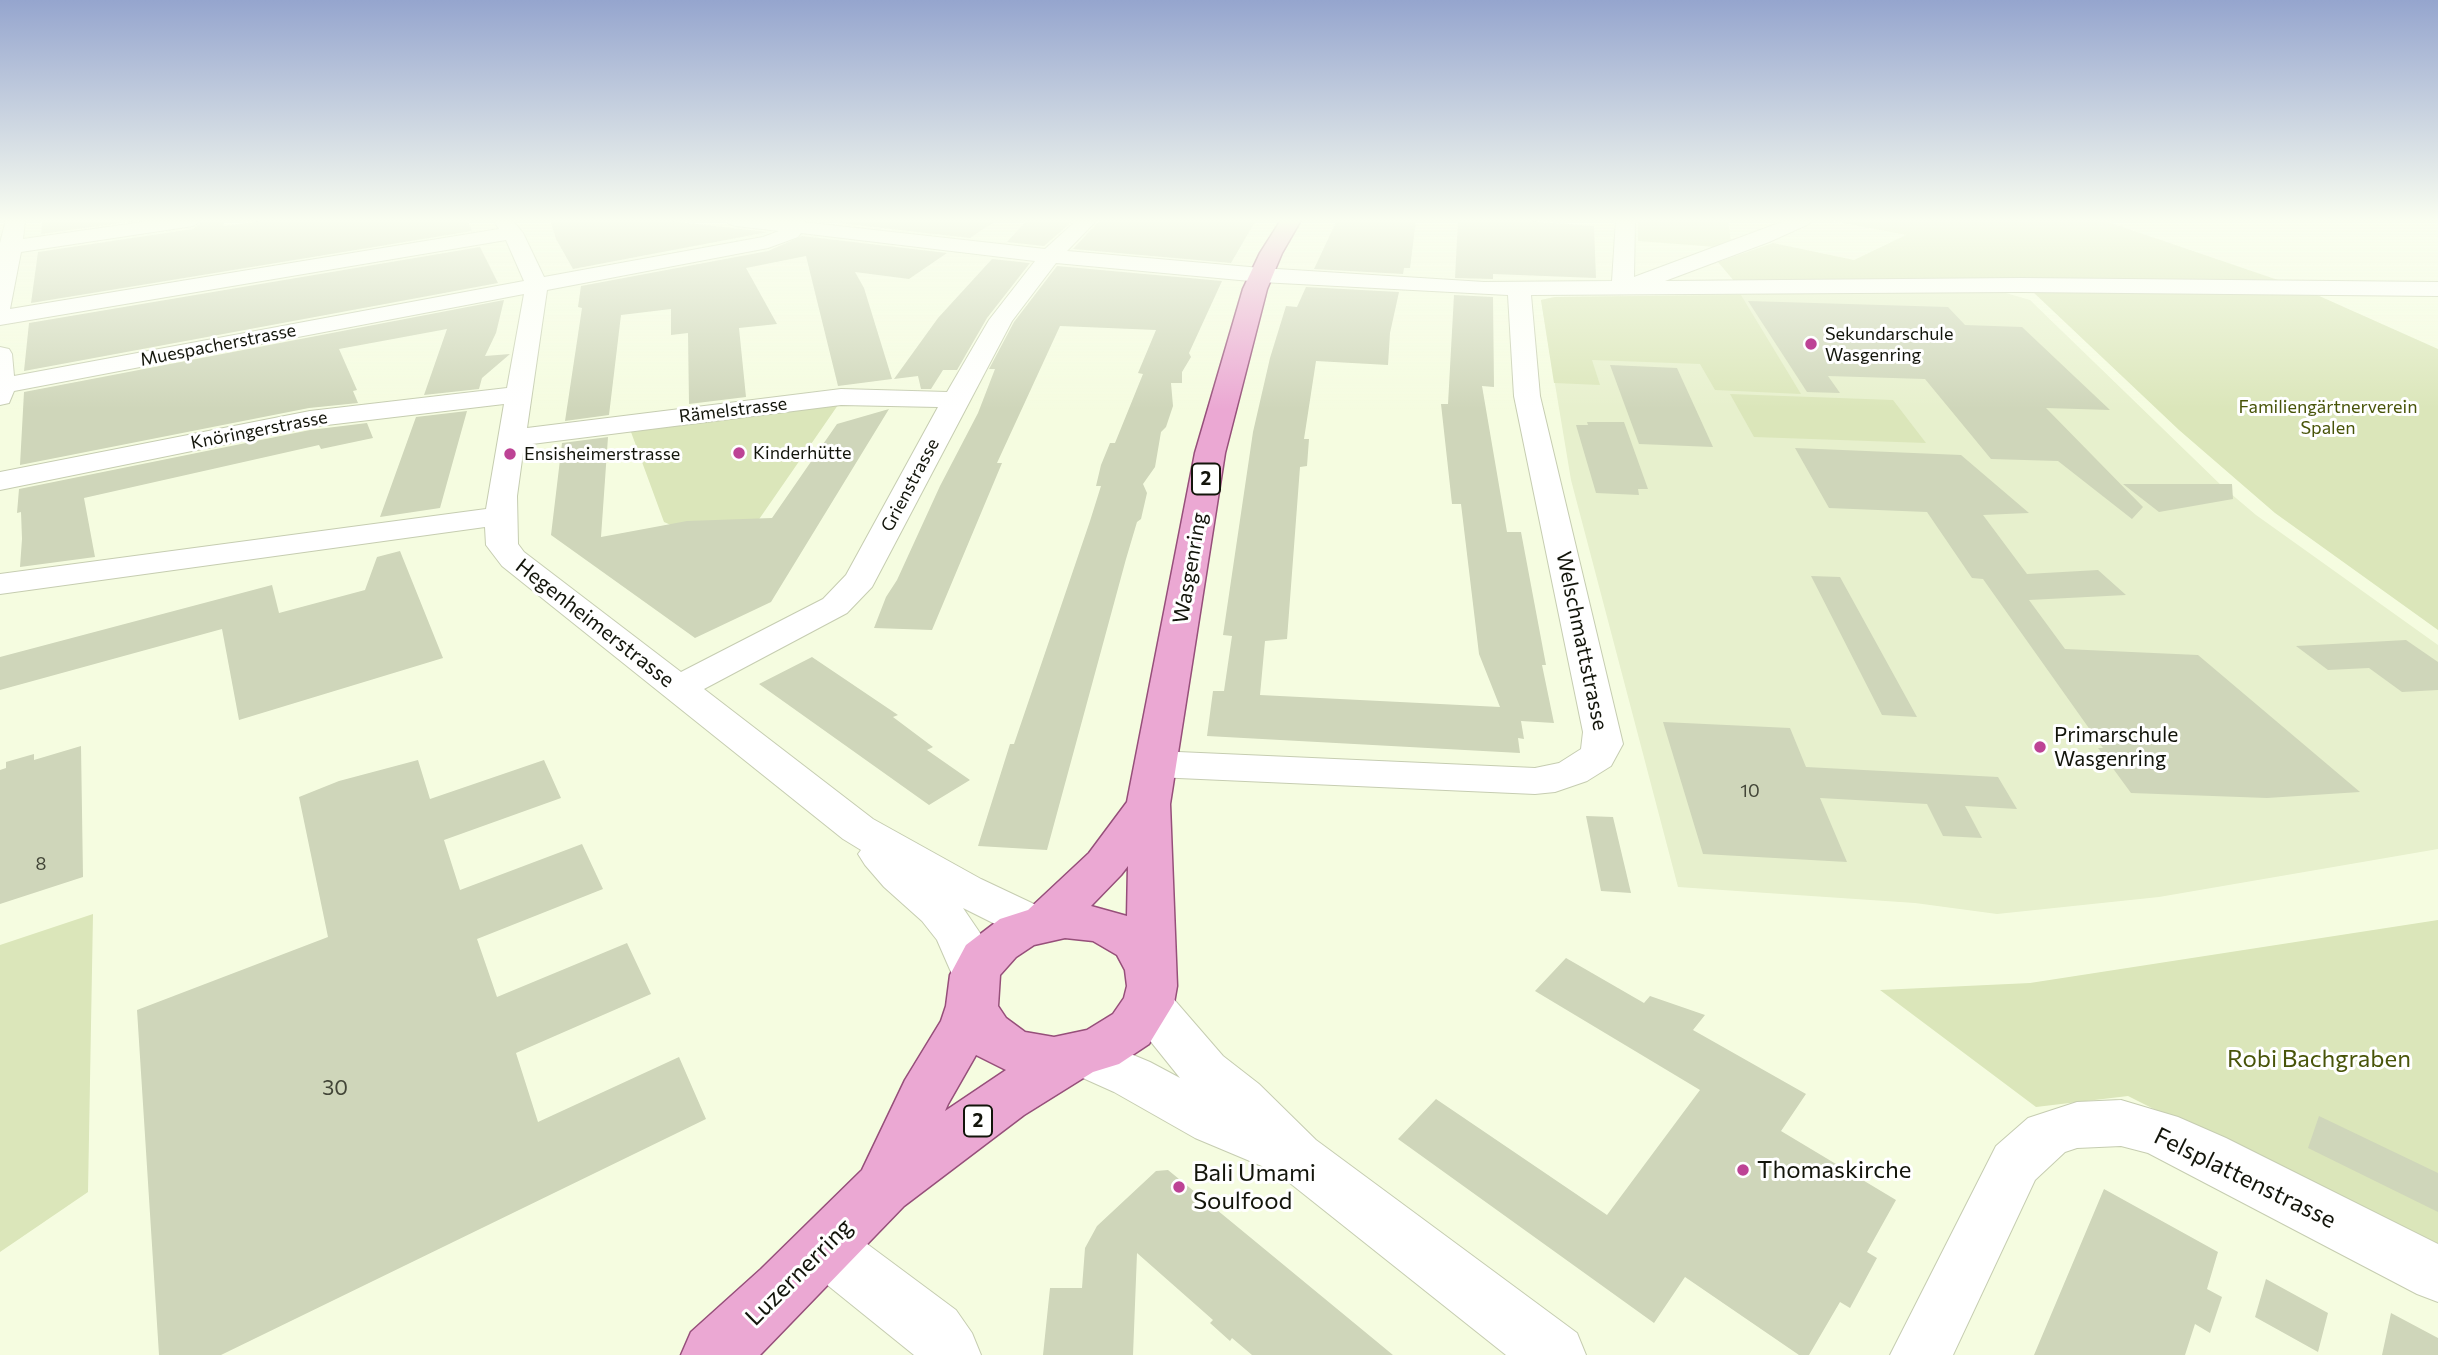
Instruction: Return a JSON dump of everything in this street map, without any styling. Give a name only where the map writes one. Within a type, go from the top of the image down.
[{"type":"main road","name":"Wasgenring","points":[[1149,986],[1152,784],[1210,453],[1259,283]]},
{"type":"main road","name":"Wasgenring","points":[[1041,923],[1105,864],[1152,784]]},
{"type":"main road","points":[[1075,920],[1103,925],[1134,942],[1149,986],[1141,1017],[1124,1035],[1100,1049],[1079,1056],[1034,1057],[1000,1044],[986,1033],[974,991],[984,958],[999,944],[1017,932],[1041,923],[1075,920]]},
{"type":"main road","name":"Luzernerring","points":[[883,1188],[924,1096],[965,1027],[974,991]]},
{"type":"main road","name":"Luzernerring","points":[[714,1355],[826,1248],[883,1188],[1005,1099],[1079,1056]]},
{"type":"street","points":[[0,307],[2,283]]},
{"type":"street","points":[[0,318],[192,283]]},
{"type":"street","name":"Muespacherstrasse","points":[[1,391],[546,283]]},
{"type":"street","name":"Grienstrasse","points":[[678,688],[835,606],[860,580],[955,400],[1001,320],[1029,283]]},
{"type":"street","points":[[1403,283],[1519,290],[2008,285],[2438,289]]},
{"type":"street","points":[[1623,283],[1623,289]]},
{"type":"street","points":[[1623,289],[1639,283]]},
{"type":"street","name":"Hegenheimerstrasse","points":[[537,285],[500,516],[502,545],[513,559],[858,829],[965,890],[1041,923]]},
{"type":"street","name":"Welschmattstrasse","points":[[1152,784],[1535,781],[1555,779],[1573,772],[1597,757],[1603,744],[1602,732],[1527,396],[1519,290]]},
{"type":"street","points":[[0,354],[1,391]]},
{"type":"street","name":"Knöringerstrasse","points":[[0,481],[310,419],[521,394]]},
{"type":"street","name":"Rämelstrasse","points":[[513,438],[841,397],[955,400]]},
{"type":"street","points":[[0,584],[500,516]]},
{"type":"street","name":"Hegenheimerstrasse","points":[[858,829],[957,933],[974,991]]},
{"type":"street","points":[[1149,986],[1205,1071],[1240,1100],[1297,1157],[1555,1355]]},
{"type":"street","points":[[1079,1056],[1132,1077],[1213,1122],[1297,1157]]},
{"type":"street","name":"Felsplattenstrasse","points":[[1921,1355],[2015,1163],[2047,1134],[2077,1125],[2121,1123],[2160,1133],[2438,1274]]},
{"type":"street","points":[[826,1248],[934,1331],[950,1355]]},
{"type":"shaded area","name":"Primarschule Wasgenring","points":[[1999,291],[2030,300],[2223,487],[2256,515],[2438,645],[2438,849],[2159,897],[1997,914],[1915,903],[1678,887],[1571,480],[1541,300],[1555,297]]},
{"type":"green space","name":"Familiengärtnerverein Spalen","points":[[2032,291],[2317,295],[2438,349],[2438,630],[2275,513],[2179,430]]},
{"type":"green space","points":[[1741,295],[1801,394],[1715,390],[1700,364],[1592,360],[1600,385],[1554,383],[1541,300],[1555,297]]},
{"type":"green space","points":[[1730,394],[1893,400],[1926,443],[1754,437]]},
{"type":"green space","points":[[838,405],[753,528],[687,532],[664,522],[631,432]]},
{"type":"green space","points":[[93,914],[88,1192],[0,1252],[0,945]]},
{"type":"green space","name":"Robi Bachgraben","points":[[2438,920],[2438,1252],[2128,1096],[2036,1107],[1880,990],[2030,983]]},
{"type":"building","points":[[34,283],[152,283],[31,303]]},
{"type":"building","points":[[265,283],[497,283],[24,371],[29,323]]},
{"type":"building","points":[[596,283],[754,283],[777,324],[739,328],[746,397],[689,404],[688,333],[671,335],[671,309],[621,315],[609,415],[565,421],[582,308],[578,307],[581,286]]},
{"type":"building","points":[[813,283],[861,283],[892,379],[838,386]]},
{"type":"building","points":[[970,283],[1014,283],[987,318],[957,370],[943,370],[931,389],[921,389],[918,376],[894,379],[938,318]]},
{"type":"building","points":[[1044,283],[1221,283],[1189,353],[1191,357],[1182,372],[1182,383],[1171,383],[1173,406],[1166,427],[1161,432],[1155,467],[1143,484],[1147,493],[1141,519],[1137,522],[1126,559],[1047,850],[978,846],[1010,744],[1014,744],[1090,521],[1101,486],[1096,486],[1101,465],[1110,443],[1115,443],[1143,374],[1138,373],[1156,330],[1060,326],[997,463],[1002,463],[932,630],[874,628],[886,597],[897,580],[940,486],[978,413],[995,369],[989,369],[1014,322]]},
{"type":"building","points":[[1306,287],[1399,292],[1390,333],[1388,365],[1316,361],[1304,439],[1309,439],[1307,466],[1300,467],[1287,639],[1265,641],[1260,695],[1500,707],[1479,654],[1461,504],[1452,504],[1441,404],[1448,404],[1454,295],[1493,297],[1494,387],[1482,386],[1507,532],[1521,532],[1554,723],[1521,721],[1524,739],[1518,738],[1520,753],[1207,736],[1213,691],[1224,691],[1232,636],[1223,635],[1253,432],[1270,358],[1286,306],[1297,307]]},
{"type":"building","points":[[504,300],[496,333],[485,356],[510,354],[482,378],[479,389],[424,395],[447,329],[339,349],[357,390],[353,391],[358,403],[309,408],[20,465],[24,392]]},
{"type":"building","points":[[1748,301],[1948,307],[1965,325],[2022,327],[2110,410],[2046,408],[2143,507],[2132,519],[2058,461],[1991,459],[1925,379],[1828,376],[1840,393],[1807,392]]},
{"type":"building","points":[[1610,365],[1677,368],[1713,447],[1639,444]]},
{"type":"building","points":[[889,409],[771,602],[695,638],[551,535],[562,443],[608,437],[601,537],[687,521],[772,518],[837,424]]},
{"type":"building","points":[[467,411],[440,508],[380,517],[416,417]]},
{"type":"building","points":[[1587,422],[1624,422],[1648,489],[1638,489],[1639,495],[1596,493],[1576,425],[1588,425]]},
{"type":"building","points":[[367,423],[373,438],[321,449],[319,445],[84,498],[95,557],[20,567],[22,539],[21,512],[17,513],[19,489],[310,430]]},
{"type":"building","points":[[1795,448],[1961,455],[2029,513],[1983,515],[2027,574],[2098,570],[2126,595],[2029,600],[2065,649],[2198,655],[2360,792],[2267,798],[2131,793],[2098,748],[2103,748],[1983,579],[1972,578],[1927,512],[1829,508]]},
{"type":"building","points":[[2123,484],[2232,484],[2233,499],[2159,512]]},
{"type":"building","points":[[400,551],[443,658],[239,720],[222,629],[0,690],[0,657],[272,585],[279,613],[365,590],[377,557]]},
{"type":"building","points":[[1811,576],[1840,577],[1917,717],[1882,715]]},
{"type":"building","points":[[2406,640],[2438,662],[2438,690],[2402,692],[2369,668],[2328,670],[2296,646]]},
{"type":"building","points":[[812,657],[898,715],[893,717],[933,747],[927,750],[970,780],[929,805],[759,684]]},
{"type":"building","points":[[1663,722],[1790,728],[1806,767],[1998,777],[2017,809],[1965,806],[1982,838],[1943,836],[1927,804],[1820,798],[1847,862],[1703,854]]},
{"type":"building","points":[[81,746],[83,877],[0,904],[0,770],[6,768],[6,762],[34,754],[34,760]]},
{"type":"building","points":[[418,760],[430,799],[544,760],[561,798],[444,840],[460,890],[582,844],[603,889],[477,939],[497,997],[627,943],[651,994],[516,1053],[538,1122],[679,1057],[706,1119],[221,1355],[159,1355],[137,1010],[328,937],[299,797],[339,781]]},
{"type":"building","points":[[1586,816],[1613,817],[1631,893],[1601,891]]},
{"type":"building","name":"Thomaskirche","points":[[1566,958],[1644,1003],[1650,996],[1705,1015],[1693,1030],[1806,1094],[1781,1131],[1896,1200],[1867,1252],[1877,1258],[1850,1308],[1840,1302],[1809,1355],[1799,1355],[1685,1277],[1654,1323],[1398,1139],[1436,1099],[1607,1215],[1700,1090],[1535,991]]},
{"type":"building","points":[[2319,1116],[2438,1173],[2438,1212],[2308,1148]]},
{"type":"building","points":[[1168,1170],[1393,1355],[1252,1355],[1232,1338],[1230,1341],[1210,1323],[1213,1320],[1137,1253],[1133,1355],[1043,1355],[1050,1288],[1082,1288],[1085,1248],[1097,1226],[1156,1171]]},
{"type":"building","points":[[2104,1189],[2218,1252],[2207,1289],[2222,1297],[2210,1333],[2195,1324],[2185,1355],[2034,1355]]},
{"type":"building","points":[[2266,1279],[2328,1313],[2318,1352],[2255,1317]]},
{"type":"building","points":[[2391,1313],[2438,1338],[2438,1355],[2382,1355]]},
{"type":"place","name":"Sekundarschule Wasgenring","points":[[1811,344]]},
{"type":"place","name":"Kinderhütte","points":[[739,453]]},
{"type":"place","name":"Ensisheimerstrasse","points":[[510,454]]},
{"type":"place","name":"Primarschule Wasgenring","points":[[2040,747]]},
{"type":"place","name":"Thomaskirche","points":[[1743,1170]]},
{"type":"place","name":"Bali Umami Soulfood","points":[[1179,1187]]}]
